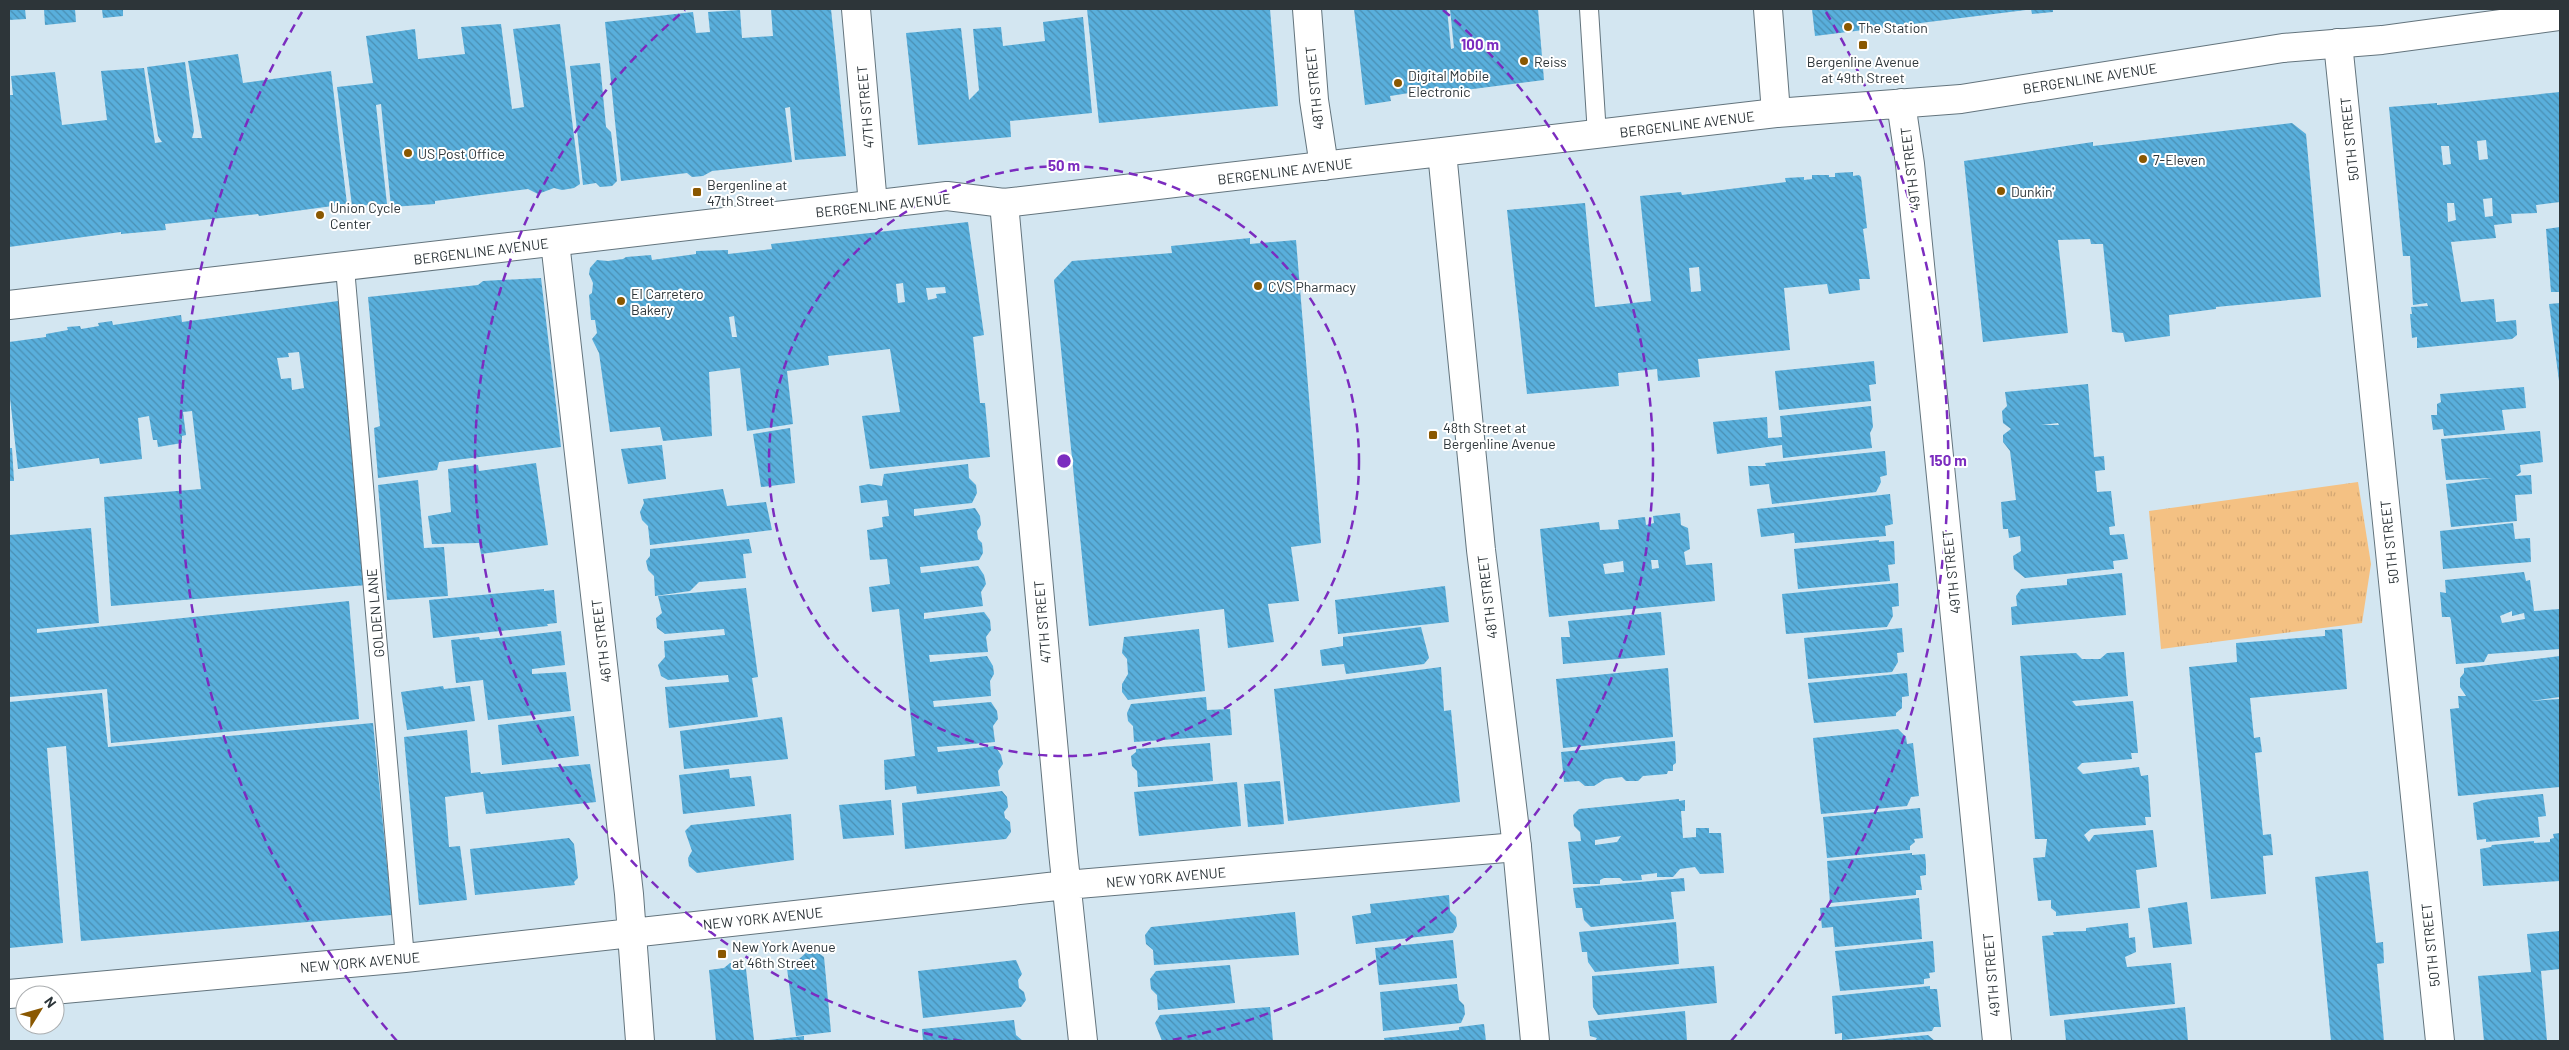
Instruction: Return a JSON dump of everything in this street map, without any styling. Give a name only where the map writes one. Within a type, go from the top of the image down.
[{"type":"street","name":"47TH STREET","points":[[856,9],[873,205]]},
{"type":"street","name":"48TH STREET","points":[[1307,9],[1314,100],[1324,166]]},
{"type":"street","points":[[1768,9],[1776,113]]},
{"type":"street","name":"BERGENLINE AVENUE","points":[[9,305],[345,268],[947,196],[1004,203],[1776,113],[1961,99],[2283,48],[2560,16]]},
{"type":"street","name":"50TH STREET","points":[[2338,43],[2440,1041]]},
{"type":"street","name":"49TH STREET","points":[[1901,103],[1911,174],[1997,1041]]},
{"type":"street","name":"48TH STREET","points":[[1442,152],[1481,550],[1517,847],[1535,1041]]},
{"type":"street","name":"47TH STREET","points":[[1004,203],[1066,885],[1083,1041]]},
{"type":"street","name":"46TH STREET","points":[[556,242],[630,894],[631,932],[640,1041]]},
{"type":"street","name":"NEW YORK AVENUE","points":[[9,994],[405,958],[1066,885],[1517,847]]},
{"type":"lane","points":[[1589,9],[1597,135]]},
{"type":"lane","name":"GOLDEN LANE","points":[[345,268],[405,958]]},
{"type":"green space","points":[[2358,482],[2371,564],[2362,623],[2161,649],[2149,511]]},
{"type":"building","points":[[9,9],[25,9],[26,19],[9,20]]},
{"type":"building","points":[[44,9],[75,9],[76,22],[45,25]]},
{"type":"building","points":[[102,9],[123,9],[123,16],[103,18]]},
{"type":"building","points":[[771,9],[831,9],[846,156],[795,160],[790,107],[785,108],[792,162],[712,171],[703,176],[692,177],[687,173],[621,181],[605,22],[693,12],[696,33],[710,32],[708,12],[740,10],[742,38],[773,36]]},
{"type":"building","points":[[1087,9],[1270,9],[1278,106],[1099,123]]},
{"type":"building","points":[[1354,9],[1447,9],[1451,49],[1454,48],[1450,9],[1538,9],[1544,80],[1410,97],[1409,93],[1390,96],[1391,101],[1365,105]]},
{"type":"building","name":"The Station","points":[[1812,9],[2026,9],[2026,10],[1815,36]]},
{"type":"building","points":[[2031,9],[2053,9],[2053,12],[2032,14]]},
{"type":"building","points":[[1083,17],[1092,113],[1010,121],[1011,137],[918,145],[906,33],[961,28],[969,100],[979,90],[973,29],[1001,27],[1003,46],[1045,41],[1043,22]]},
{"type":"building","points":[[501,24],[512,109],[524,107],[513,29],[560,24],[580,184],[574,188],[562,190],[554,188],[538,194],[528,189],[435,201],[435,204],[391,207],[381,104],[376,105],[387,204],[352,206],[337,87],[373,83],[366,36],[415,29],[418,59],[465,54],[461,27]]},
{"type":"building","points":[[238,54],[243,83],[331,71],[347,204],[259,216],[258,214],[165,224],[166,230],[121,234],[121,232],[9,247],[9,95],[13,95],[11,76],[55,72],[62,125],[107,120],[101,71],[144,68],[155,143],[162,142],[158,136],[147,67],[185,62],[194,131],[192,138],[202,138],[188,61]]},
{"type":"building","points":[[600,63],[606,127],[611,132],[617,181],[612,186],[600,187],[596,183],[583,185],[570,66]]},
{"type":"building","points":[[2560,92],[2560,202],[2536,205],[2537,213],[2511,214],[2512,223],[2494,225],[2496,238],[2451,242],[2461,302],[2494,299],[2496,322],[2516,320],[2517,335],[2512,339],[2417,348],[2417,337],[2412,338],[2411,307],[2428,306],[2427,303],[2413,305],[2410,256],[2403,256],[2389,107],[2437,103],[2437,105]],"holes":[[[2486,140],[2488,159],[2479,160],[2477,141]],[[2441,146],[2449,146],[2451,164],[2443,165]],[[2492,198],[2493,216],[2485,217],[2483,199]],[[2447,203],[2454,203],[2456,220],[2448,222]]]},
{"type":"building","points":[[2292,123],[2306,134],[2321,297],[2216,307],[2216,309],[2169,315],[2170,336],[2125,342],[2123,333],[2112,332],[2103,244],[2091,244],[2090,239],[2058,240],[2068,333],[1983,342],[1964,161],[2093,142],[2093,146]]},
{"type":"building","points":[[1853,172],[1853,176],[1859,175],[1861,177],[1867,228],[1863,229],[1870,279],[1859,279],[1860,290],[1829,294],[1827,284],[1784,288],[1790,350],[1698,359],[1700,377],[1658,381],[1657,369],[1618,373],[1619,386],[1527,394],[1507,210],[1585,203],[1595,307],[1651,301],[1640,196],[1681,192],[1682,195],[1786,182],[1785,178],[1804,177],[1804,180],[1812,179],[1812,175],[1835,177],[1835,173]],"holes":[[[1699,267],[1701,291],[1691,292],[1689,268]]]},
{"type":"building","points":[[968,222],[984,335],[973,337],[980,403],[985,403],[990,457],[870,469],[862,416],[900,412],[890,349],[828,356],[829,365],[787,371],[793,424],[747,431],[740,368],[709,372],[712,436],[663,441],[660,427],[610,432],[599,353],[592,339],[597,333],[595,320],[591,320],[589,295],[592,293],[593,283],[589,274],[590,268],[597,260],[608,261],[651,255],[652,260],[696,254],[696,251],[728,250],[728,254],[772,249],[771,244]],"holes":[[[903,283],[905,302],[898,303],[896,284]],[[945,287],[946,293],[936,294],[937,298],[928,300],[926,288]],[[734,316],[737,337],[732,337],[729,317]]]},
{"type":"building","points":[[2560,227],[2560,292],[2551,292],[2546,229]]},
{"type":"building","points":[[1250,238],[1250,244],[1296,240],[1321,543],[1291,547],[1299,601],[1268,604],[1274,642],[1228,648],[1224,609],[1089,626],[1054,280],[1072,261],[1172,253],[1171,246]]},
{"type":"building","points":[[541,278],[561,447],[439,462],[437,470],[378,478],[374,428],[380,426],[368,297],[478,285],[483,281]]},
{"type":"building","points":[[338,301],[354,429],[367,585],[111,606],[104,497],[201,489],[192,411],[183,412],[186,435],[182,436],[182,443],[158,447],[157,440],[153,440],[149,416],[138,418],[142,459],[100,464],[99,458],[18,469],[9,389],[9,342],[46,337],[46,334],[68,330],[67,327],[80,326],[81,329],[99,326],[98,323],[112,321],[113,325],[181,315],[182,322]],"holes":[[[299,352],[304,388],[292,390],[291,378],[281,379],[277,358],[289,357],[288,353]]]},
{"type":"building","points":[[2560,303],[2560,381],[2559,381],[2549,304]]},
{"type":"building","points":[[1874,361],[1876,384],[1869,385],[1871,401],[1779,410],[1775,371]]},
{"type":"building","points":[[2088,384],[2094,457],[2104,456],[2105,470],[2095,471],[2097,492],[2111,491],[2115,526],[2109,527],[2110,535],[2124,534],[2128,559],[2113,561],[2114,569],[2025,578],[2014,569],[2013,556],[2021,551],[2020,536],[2009,538],[2008,529],[2003,529],[2001,502],[2016,500],[2010,451],[2003,442],[2003,435],[2011,429],[2003,423],[2002,411],[2007,406],[2005,392]],"holes":[[[2058,423],[2059,425],[2041,425]]]},
{"type":"building","points":[[2524,387],[2526,408],[2502,410],[2505,430],[2444,436],[2443,429],[2433,430],[2431,415],[2437,415],[2437,404],[2441,402],[2440,394]]},
{"type":"building","points":[[1871,406],[1873,427],[1870,433],[1872,448],[1783,458],[1782,445],[1717,454],[1713,422],[1767,417],[1768,438],[1782,437],[1780,416]]},
{"type":"building","points":[[790,428],[795,483],[761,487],[753,434]]},
{"type":"building","points":[[2540,431],[2543,462],[2520,465],[2521,472],[2516,476],[2531,475],[2532,494],[2515,495],[2517,521],[2451,527],[2446,484],[2492,478],[2446,480],[2441,439]]},
{"type":"building","points":[[662,445],[666,479],[628,484],[621,449]]},
{"type":"building","points":[[9,448],[12,448],[14,481],[9,481]]},
{"type":"building","points":[[1885,451],[1887,475],[1880,477],[1881,482],[1876,492],[1772,504],[1769,484],[1750,486],[1748,466],[1766,466],[1765,463]]},
{"type":"building","points":[[536,463],[548,545],[481,554],[479,543],[432,544],[428,516],[451,512],[448,469],[478,465],[479,471]]},
{"type":"building","points":[[968,464],[969,478],[976,485],[977,493],[972,503],[914,509],[914,516],[975,508],[980,516],[981,525],[977,531],[978,539],[982,543],[983,553],[979,560],[920,567],[921,573],[978,566],[984,575],[986,584],[981,592],[983,606],[924,613],[924,619],[984,612],[990,620],[991,630],[986,637],[988,652],[929,655],[930,662],[987,656],[993,666],[994,674],[990,681],[991,696],[933,701],[934,707],[991,702],[997,711],[998,719],[993,726],[995,742],[937,747],[938,752],[995,746],[1001,755],[1003,764],[998,771],[1000,786],[917,794],[916,786],[885,790],[884,760],[915,756],[899,609],[872,612],[869,587],[890,584],[887,559],[870,560],[867,530],[883,527],[882,517],[889,516],[887,500],[861,503],[859,486],[869,484],[882,486],[884,474]]},
{"type":"building","points":[[418,480],[424,548],[444,547],[448,596],[387,600],[378,485]]},
{"type":"building","points":[[723,489],[727,506],[766,502],[772,530],[650,545],[648,526],[642,520],[640,512],[644,503],[643,499]]},
{"type":"building","points":[[1890,494],[1893,524],[1885,526],[1886,536],[1795,543],[1794,533],[1761,537],[1757,509]]},
{"type":"building","points":[[1680,513],[1681,525],[1688,528],[1690,549],[1684,552],[1686,565],[1712,563],[1715,601],[1549,617],[1540,529],[1599,522],[1600,530],[1619,529],[1618,520],[1645,517],[1646,525],[1654,523],[1653,516]],"holes":[[[1651,560],[1658,560],[1659,568],[1652,569]],[[1623,561],[1624,572],[1605,574],[1603,564]]]},
{"type":"building","points":[[2513,523],[2515,539],[2530,538],[2531,562],[2443,569],[2440,531]]},
{"type":"building","points":[[91,528],[99,623],[37,629],[37,633],[349,601],[359,719],[111,743],[107,689],[9,697],[9,535]]},
{"type":"building","points":[[749,539],[752,553],[743,554],[746,578],[699,582],[690,591],[655,596],[654,576],[648,570],[646,561],[650,556],[650,549]]},
{"type":"building","points":[[1879,540],[1879,542],[1894,541],[1895,564],[1888,565],[1890,581],[1798,589],[1794,549]]},
{"type":"building","points":[[2524,572],[2526,581],[2530,580],[2534,611],[2560,609],[2560,649],[2488,654],[2484,662],[2456,664],[2451,620],[2450,617],[2442,617],[2440,592],[2446,593],[2445,580]],"holes":[[[2512,611],[2512,616],[2524,613],[2525,619],[2502,623],[2500,616]]]},
{"type":"building","points":[[2122,573],[2126,615],[2012,625],[2011,607],[2017,606],[2016,596],[2021,589],[2067,585],[2067,579]]},
{"type":"building","points":[[1898,583],[1899,606],[1892,607],[1893,616],[1887,627],[1786,634],[1782,594]]},
{"type":"building","points":[[1445,586],[1449,622],[1338,634],[1335,600]]},
{"type":"building","points":[[746,588],[758,677],[752,678],[758,717],[669,728],[665,687],[729,682],[728,675],[668,680],[661,676],[658,665],[665,657],[664,641],[725,635],[724,629],[665,634],[657,628],[656,618],[662,613],[658,596]]},
{"type":"building","points":[[544,589],[544,591],[554,590],[557,623],[547,624],[548,626],[433,638],[429,600]]},
{"type":"building","points":[[1661,612],[1665,655],[1563,664],[1561,637],[1570,637],[1568,621]]},
{"type":"building","points":[[1421,627],[1429,658],[1424,664],[1346,674],[1344,664],[1322,666],[1320,650],[1343,646],[1343,637]]},
{"type":"building","points":[[1902,628],[1904,652],[1897,653],[1898,662],[1892,672],[1808,679],[1804,638]]},
{"type":"building","points":[[1199,629],[1205,691],[1128,700],[1122,692],[1122,684],[1128,674],[1127,659],[1122,653],[1124,637]]},
{"type":"building","points":[[2342,629],[2347,689],[2250,698],[2254,738],[2260,737],[2262,752],[2255,753],[2263,835],[2271,834],[2273,855],[2263,856],[2266,894],[2211,899],[2189,667],[2237,662],[2236,643],[2325,636],[2325,630]]},
{"type":"building","points":[[561,631],[565,665],[532,669],[532,674],[566,672],[571,711],[488,720],[483,680],[456,683],[451,640],[479,637],[480,640]]},
{"type":"building","points":[[2124,652],[2128,696],[2072,701],[2076,706],[2133,701],[2138,753],[2131,753],[2132,759],[2082,763],[2077,768],[2083,774],[2139,767],[2141,776],[2148,775],[2151,817],[2145,817],[2146,825],[2091,829],[2084,835],[2089,842],[2094,835],[2153,830],[2157,867],[2136,870],[2140,908],[2056,916],[2056,912],[2051,908],[2051,900],[2038,901],[2033,858],[2045,857],[2047,839],[2035,839],[2020,656],[2076,653],[2082,659],[2100,659],[2107,653]]},
{"type":"building","points":[[2560,656],[2560,697],[2530,701],[2560,699],[2560,787],[2458,796],[2450,709],[2459,708],[2458,696],[2466,696],[2460,687],[2460,678],[2464,673],[2464,668]]},
{"type":"building","points":[[1441,667],[1444,711],[1451,710],[1460,802],[1288,821],[1274,689]]},
{"type":"building","points":[[1668,668],[1673,737],[1563,748],[1556,679]]},
{"type":"building","points":[[1907,673],[1909,696],[1902,697],[1902,708],[1896,713],[1896,716],[1814,723],[1808,683]]},
{"type":"building","points":[[443,686],[444,689],[470,686],[475,721],[407,730],[401,692]]},
{"type":"building","points":[[102,693],[108,747],[373,723],[392,915],[81,941],[66,746],[47,748],[63,943],[9,948],[9,702]]},
{"type":"building","points":[[1206,697],[1207,710],[1230,709],[1232,735],[1134,742],[1133,726],[1128,721],[1127,713],[1131,704]]},
{"type":"building","points":[[574,716],[579,756],[502,765],[498,725]]},
{"type":"building","points":[[782,717],[788,759],[684,769],[680,731]]},
{"type":"building","points":[[1898,729],[1906,737],[1907,744],[1913,743],[1919,796],[1911,797],[1907,806],[1821,814],[1813,738]]},
{"type":"building","points":[[467,730],[471,773],[480,772],[481,774],[590,764],[596,802],[486,814],[483,792],[445,797],[449,847],[460,846],[467,900],[419,905],[404,737]]},
{"type":"building","points":[[1675,741],[1676,763],[1673,765],[1673,771],[1668,771],[1667,774],[1643,776],[1638,781],[1626,781],[1622,777],[1605,779],[1594,786],[1585,786],[1579,781],[1564,782],[1561,752]]},
{"type":"building","points":[[1210,743],[1213,781],[1138,787],[1137,771],[1132,766],[1131,756],[1136,752],[1136,749]]},
{"type":"building","points":[[729,769],[730,778],[751,776],[755,806],[683,814],[679,775]]},
{"type":"building","points":[[1280,781],[1284,824],[1248,827],[1244,784]]},
{"type":"building","points":[[1237,782],[1241,826],[1139,836],[1134,792]]},
{"type":"building","points":[[1002,791],[1007,797],[1008,807],[1004,812],[1005,818],[1010,822],[1011,832],[1006,839],[905,849],[902,803]]},
{"type":"building","points":[[2543,794],[2546,816],[2538,817],[2540,837],[2486,842],[2486,839],[2477,840],[2473,803],[2483,800]]},
{"type":"building","points":[[1679,799],[1679,801],[1685,800],[1685,811],[1681,811],[1683,838],[1696,837],[1696,828],[1709,828],[1709,833],[1721,833],[1724,873],[1700,874],[1695,867],[1680,869],[1673,877],[1657,877],[1657,873],[1641,875],[1642,880],[1623,881],[1620,878],[1604,878],[1600,880],[1600,884],[1573,884],[1568,842],[1581,841],[1580,832],[1574,826],[1573,815],[1579,809]],"holes":[[[1621,836],[1617,842],[1595,845],[1595,840]]]},
{"type":"building","points":[[891,800],[894,835],[843,839],[839,805]]},
{"type":"building","points":[[1920,808],[1923,838],[1914,839],[1915,842],[1910,846],[1910,850],[1827,858],[1823,817]]},
{"type":"building","points":[[791,814],[794,860],[697,873],[689,866],[688,858],[692,851],[685,831],[691,825]]},
{"type":"building","points":[[2560,833],[2560,881],[2483,886],[2480,849],[2491,847],[2492,845],[2534,841],[2534,843],[2550,842],[2550,839],[2554,838],[2553,834]]},
{"type":"building","points":[[569,838],[574,844],[578,878],[574,882],[575,885],[475,895],[470,849]]},
{"type":"building","points":[[1912,853],[1912,855],[1925,854],[1926,864],[1926,875],[1920,876],[1922,890],[1916,890],[1916,895],[1830,903],[1827,861]]},
{"type":"building","points":[[2368,871],[2376,943],[2383,942],[2384,963],[2377,964],[2384,1041],[2331,1041],[2315,877]]},
{"type":"building","points":[[1684,878],[1685,891],[1671,892],[1674,919],[1591,927],[1584,920],[1582,908],[1576,908],[1573,888]]},
{"type":"building","points":[[1449,895],[1450,911],[1456,917],[1457,926],[1453,933],[1356,944],[1352,916],[1371,913],[1370,904]]},
{"type":"building","points":[[1919,898],[1922,939],[1835,947],[1833,927],[1822,928],[1820,908]]},
{"type":"building","points":[[2187,902],[2192,944],[2153,948],[2148,908]]},
{"type":"building","points":[[1295,912],[1299,955],[1154,965],[1153,950],[1146,944],[1145,935],[1151,927]]},
{"type":"building","points":[[1676,922],[1679,964],[1595,972],[1588,962],[1587,952],[1582,952],[1579,932]]},
{"type":"building","points":[[2128,923],[2129,938],[2135,937],[2136,952],[2125,957],[2127,967],[2171,963],[2175,1004],[2050,1016],[2042,936],[2054,935],[2053,932],[2086,931],[2086,928]]},
{"type":"building","points":[[2560,931],[2560,969],[2541,971],[2547,1041],[2484,1041],[2478,976],[2531,972],[2527,934]]},
{"type":"building","points":[[1453,940],[1457,978],[1379,985],[1375,948]]},
{"type":"building","points":[[1933,941],[1935,972],[1929,973],[1930,978],[1924,979],[1924,984],[1840,991],[1835,951]]},
{"type":"building","points":[[807,952],[817,952],[824,957],[831,1032],[796,1036],[786,961],[799,959]]},
{"type":"building","points":[[1016,960],[1022,974],[1018,980],[1019,988],[1024,992],[1026,1000],[1021,1007],[923,1018],[918,971]]},
{"type":"building","points":[[730,963],[738,963],[746,969],[754,1040],[716,1041],[709,970],[724,968]]},
{"type":"building","points":[[1230,965],[1235,1003],[1158,1010],[1157,995],[1151,989],[1150,979],[1156,971]]},
{"type":"building","points":[[1714,966],[1717,1003],[1598,1015],[1593,1007],[1592,976]]},
{"type":"building","points":[[1457,984],[1459,1000],[1464,1005],[1465,1014],[1461,1023],[1383,1031],[1380,992]]},
{"type":"building","points":[[1930,986],[1930,989],[1937,989],[1941,1027],[1934,1027],[1932,1031],[1842,1040],[1842,1033],[1835,1034],[1832,996]]},
{"type":"building","points":[[1270,1007],[1273,1041],[1162,1041],[1155,1023],[1160,1015]]},
{"type":"building","points":[[2185,1007],[2188,1041],[2066,1041],[2064,1020]]},
{"type":"building","points":[[1685,1011],[1687,1041],[1595,1041],[1597,1038],[1590,1036],[1588,1021]]},
{"type":"building","points":[[1014,1020],[1016,1035],[1023,1041],[923,1041],[922,1029]]},
{"type":"building","points":[[1484,1024],[1486,1041],[1385,1041],[1384,1038],[1459,1030],[1459,1027]]},
{"type":"building","points":[[1928,1035],[1935,1041],[1875,1041],[1875,1040]]},
{"type":"building","points":[[804,1036],[804,1041],[769,1041],[769,1040]]},
{"type":"place","name":"The Station","points":[[1848,27]]},
{"type":"place","name":"Bergenline Avenue at 49th Street","points":[[1863,45]]},
{"type":"place","name":"Reiss","points":[[1524,61]]},
{"type":"place","name":"Digital Mobile Electronic","points":[[1398,83]]},
{"type":"place","name":"US Post Office","points":[[408,153]]},
{"type":"place","name":"7-Eleven","points":[[2143,159]]},
{"type":"place","name":"Dunkin'","points":[[2001,191]]},
{"type":"place","name":"Bergenline at 47th Street","points":[[697,192]]},
{"type":"place","name":"Union Cycle Center","points":[[320,215]]},
{"type":"place","name":"CVS Pharmacy","points":[[1258,286]]},
{"type":"place","name":"El Carretero Bakery","points":[[621,301]]},
{"type":"place","name":"48th Street at Bergenline Avenue","points":[[1433,435]]},
{"type":"place","name":"New York Avenue at 46th Street","points":[[722,954]]}]
